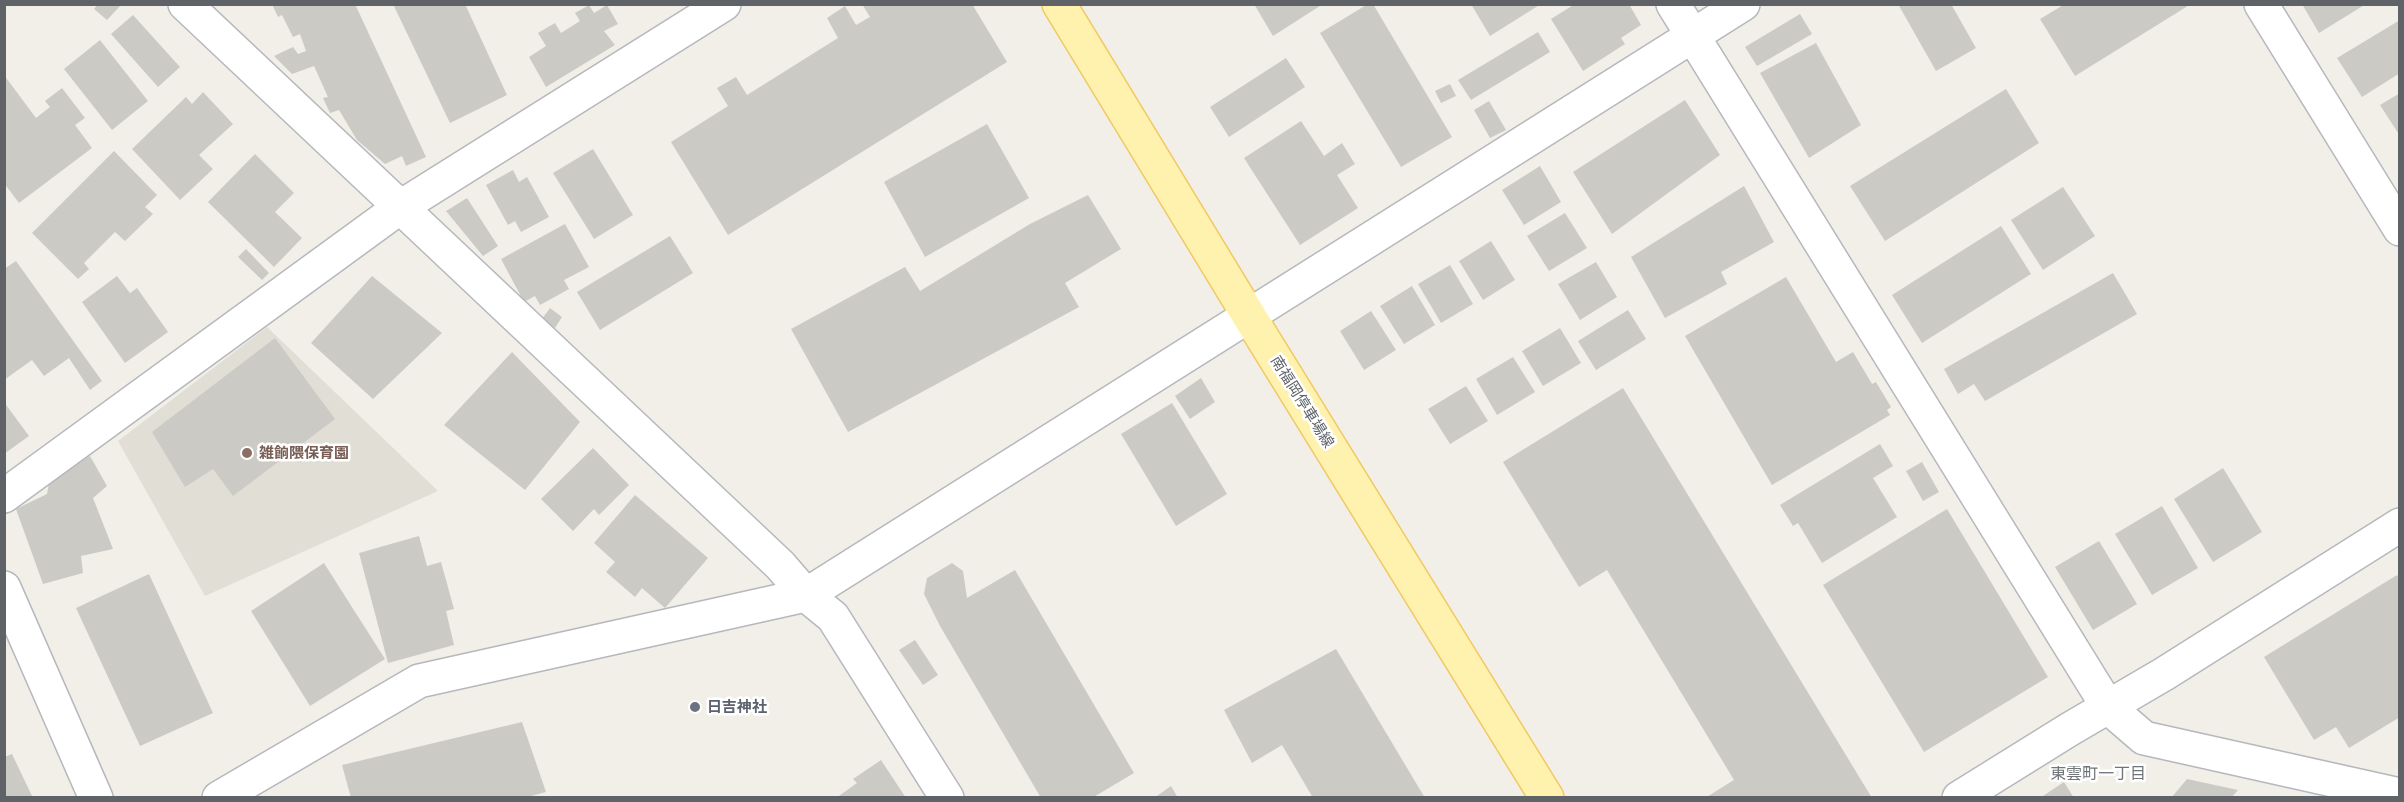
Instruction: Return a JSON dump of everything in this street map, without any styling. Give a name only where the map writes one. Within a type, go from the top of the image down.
[{"type":"main road","name":"南福岡停車場線","points":[[1059,4],[1547,798]]},
{"type":"street","points":[[185,4],[780,565],[806,595],[833,617],[947,798]]},
{"type":"street","points":[[4,496],[399,208],[724,4]]},
{"type":"street","points":[[1673,4],[2108,707],[2144,738],[2400,795]]},
{"type":"street","points":[[219,798],[419,681],[806,595],[1743,4]]},
{"type":"street","points":[[2261,4],[2400,229]]},
{"type":"street","points":[[1959,798],[2164,674],[2400,525]]},
{"type":"street","points":[[4,588],[96,798]]},
{"type":"shaded area","points":[[267,327],[438,491],[205,596],[118,441]]},
{"type":"building","points":[[98,4],[122,4],[107,20],[94,9]]},
{"type":"building","points":[[272,4],[355,4],[426,157],[406,166],[402,156],[385,164],[357,140],[339,110],[330,113],[323,98],[328,97],[314,66],[292,74],[274,56],[293,47],[298,54],[306,51],[300,34],[293,37],[282,15],[278,17]]},
{"type":"building","points":[[393,4],[465,4],[507,95],[450,123]]},
{"type":"building","points":[[862,4],[972,4],[1007,62],[728,235],[671,142],[728,106],[717,88],[736,77],[747,95],[838,38],[827,18],[845,6],[856,25],[870,17]]},
{"type":"building","points":[[1254,4],[1323,4],[1273,36]]},
{"type":"building","points":[[1368,4],[1373,4],[1452,137],[1401,167],[1320,33]]},
{"type":"building","points":[[1471,4],[1541,4],[1490,36]]},
{"type":"building","points":[[1575,4],[1629,4],[1641,25],[1621,38],[1625,44],[1583,71],[1551,19]]},
{"type":"building","points":[[1898,4],[1951,4],[1976,48],[1936,71]]},
{"type":"building","points":[[2065,4],[2191,4],[2075,76],[2040,19]]},
{"type":"building","points":[[2302,4],[2366,4],[2319,33]]},
{"type":"building","points":[[589,5],[594,13],[607,5],[618,24],[604,31],[615,45],[546,87],[529,57],[546,46],[538,33],[555,23],[561,33],[580,21],[575,13]]},
{"type":"building","points":[[1800,14],[1812,34],[1757,66],[1745,47]]},
{"type":"building","points":[[133,15],[180,67],[158,87],[111,34]]},
{"type":"building","points":[[2400,20],[2400,73],[2362,97],[2337,58]]},
{"type":"building","points":[[1538,32],[1550,52],[1471,100],[1458,80]]},
{"type":"building","points":[[100,40],[148,101],[112,130],[64,69]]},
{"type":"building","points":[[1816,43],[1861,125],[1809,158],[1760,73]]},
{"type":"building","points":[[1286,58],[1305,87],[1229,137],[1210,107]]},
{"type":"building","points":[[4,75],[36,118],[50,107],[45,101],[62,88],[85,118],[75,125],[92,148],[19,203],[4,183]]},
{"type":"building","points":[[1450,84],[1456,96],[1441,103],[1435,91]]},
{"type":"building","points":[[2006,89],[2039,143],[1885,241],[1850,186]]},
{"type":"building","points":[[203,92],[233,124],[199,155],[213,169],[180,200],[132,149],[186,97],[192,104]]},
{"type":"building","points":[[2400,93],[2400,136],[2380,105]]},
{"type":"building","points":[[1685,100],[1720,155],[1612,234],[1573,172]]},
{"type":"building","points":[[1489,101],[1506,130],[1490,138],[1474,110]]},
{"type":"building","points":[[1301,121],[1324,156],[1342,143],[1355,164],[1337,175],[1358,208],[1300,245],[1244,158]]},
{"type":"building","points":[[987,124],[1029,198],[925,257],[884,182]]},
{"type":"building","points":[[593,149],[633,215],[594,239],[553,173]]},
{"type":"building","points":[[114,151],[157,195],[145,207],[153,214],[125,241],[115,232],[84,263],[89,269],[78,279],[32,233]]},
{"type":"building","points":[[255,154],[294,193],[275,212],[302,238],[274,267],[208,202]]},
{"type":"building","points":[[1540,166],[1561,202],[1524,225],[1502,190]]},
{"type":"building","points":[[513,170],[519,182],[527,177],[549,217],[521,232],[515,221],[508,225],[486,185]]},
{"type":"building","points":[[1744,186],[1774,242],[1721,272],[1727,284],[1665,318],[1631,257]]},
{"type":"building","points":[[2063,187],[2095,236],[2043,270],[2011,220]]},
{"type":"building","points":[[1088,195],[1121,249],[1065,283],[1079,307],[848,432],[791,329],[905,267],[920,291],[1030,224]]},
{"type":"building","points":[[467,198],[498,246],[483,256],[446,211]]},
{"type":"building","points":[[1565,213],[1587,248],[1549,271],[1527,236]]},
{"type":"building","points":[[565,224],[589,267],[564,280],[569,289],[540,305],[535,296],[524,302],[501,259]]},
{"type":"building","points":[[2001,226],[2031,274],[1922,343],[1892,295]]},
{"type":"building","points":[[670,236],[693,273],[600,330],[577,292]]},
{"type":"building","points":[[1491,241],[1515,280],[1483,300],[1459,261]]},
{"type":"building","points":[[246,249],[269,273],[262,280],[238,257]]},
{"type":"building","points":[[16,261],[102,381],[90,390],[69,358],[44,376],[32,360],[4,380],[4,269]]},
{"type":"building","points":[[1596,262],[1617,297],[1580,320],[1558,284]]},
{"type":"building","points":[[1450,265],[1473,304],[1441,323],[1418,284]]},
{"type":"building","points":[[2113,273],[2137,314],[1985,401],[1974,384],[1958,394],[1944,369]]},
{"type":"building","points":[[117,276],[130,293],[137,288],[168,332],[125,363],[82,302]]},
{"type":"building","points":[[372,276],[442,333],[373,399],[311,343]]},
{"type":"building","points":[[1786,277],[1836,362],[1853,352],[1872,384],[1876,382],[1891,407],[1887,410],[1890,415],[1772,485],[1685,336]]},
{"type":"building","points":[[1412,286],[1435,325],[1404,344],[1380,306]]},
{"type":"building","points":[[550,308],[562,317],[555,328],[542,319]]},
{"type":"building","points":[[1628,310],[1646,339],[1596,370],[1578,341]]},
{"type":"building","points":[[1371,311],[1396,350],[1364,370],[1340,331]]},
{"type":"building","points":[[1560,328],[1581,363],[1543,386],[1522,351]]},
{"type":"building","points":[[275,338],[335,419],[233,496],[213,469],[185,487],[152,432]]},
{"type":"building","points":[[512,352],[580,422],[525,490],[444,425]]},
{"type":"building","points":[[1513,357],[1535,392],[1497,415],[1476,379]]},
{"type":"building","points":[[1201,378],[1215,402],[1190,419],[1175,396]]},
{"type":"building","points":[[1466,386],[1488,421],[1450,444],[1428,409]]},
{"type":"building","points":[[1623,388],[1872,798],[1705,798],[1734,780],[1607,570],[1579,587],[1503,462]]},
{"type":"building","points":[[4,402],[29,436],[4,454]]},
{"type":"building","points":[[1172,403],[1227,494],[1176,526],[1121,434]]},
{"type":"building","points":[[1880,444],[1893,466],[1873,478],[1897,517],[1822,563],[1798,523],[1793,526],[1780,505]]},
{"type":"building","points":[[593,448],[629,485],[599,515],[594,509],[573,531],[541,499]]},
{"type":"building","points":[[90,456],[107,486],[93,498],[113,549],[81,556],[83,573],[43,584],[16,509],[47,494],[50,478]]},
{"type":"building","points":[[1922,462],[1939,492],[1923,501],[1906,471]]},
{"type":"building","points":[[2223,468],[2262,532],[2213,562],[2174,499]]},
{"type":"building","points":[[635,495],[708,558],[665,608],[642,588],[635,597],[606,572],[615,562],[594,543]]},
{"type":"building","points":[[2162,506],[2198,568],[2152,595],[2115,534]]},
{"type":"building","points":[[1947,509],[2048,677],[1924,752],[1823,585]]},
{"type":"building","points":[[419,536],[427,566],[441,562],[454,609],[446,611],[454,645],[388,663],[359,553]]},
{"type":"building","points":[[2099,541],[2137,604],[2093,630],[2055,567]]},
{"type":"building","points":[[324,563],[385,659],[310,706],[251,611]]},
{"type":"building","points":[[952,563],[963,571],[967,598],[1015,570],[1134,773],[1092,798],[1041,798],[940,626],[924,594],[927,578]]},
{"type":"building","points":[[149,574],[213,713],[140,746],[76,608]]},
{"type":"building","points":[[2397,575],[2400,580],[2400,717],[2349,748],[2336,727],[2314,740],[2264,657]]},
{"type":"building","points":[[915,640],[938,675],[923,685],[899,650]]},
{"type":"building","points":[[1336,649],[1425,798],[1313,798],[1282,745],[1252,763],[1224,710]]},
{"type":"building","points":[[522,722],[546,792],[524,798],[351,798],[342,765]]},
{"type":"building","points":[[12,754],[33,798],[4,798],[4,757]]},
{"type":"building","points":[[881,760],[906,798],[836,798],[857,783],[853,779]]},
{"type":"building","points":[[2187,779],[2238,790],[2231,798],[2171,798]]},
{"type":"building","points":[[2064,782],[2074,798],[2040,798]]},
{"type":"building","points":[[1171,786],[1178,798],[1154,798]]},
{"type":"place","name":"雑餉隈保育園","points":[[247,453]]},
{"type":"place","name":"日吉神社","points":[[695,707]]},
{"type":"district","name":"東雲町一丁目","points":[[2098,774]]}]
